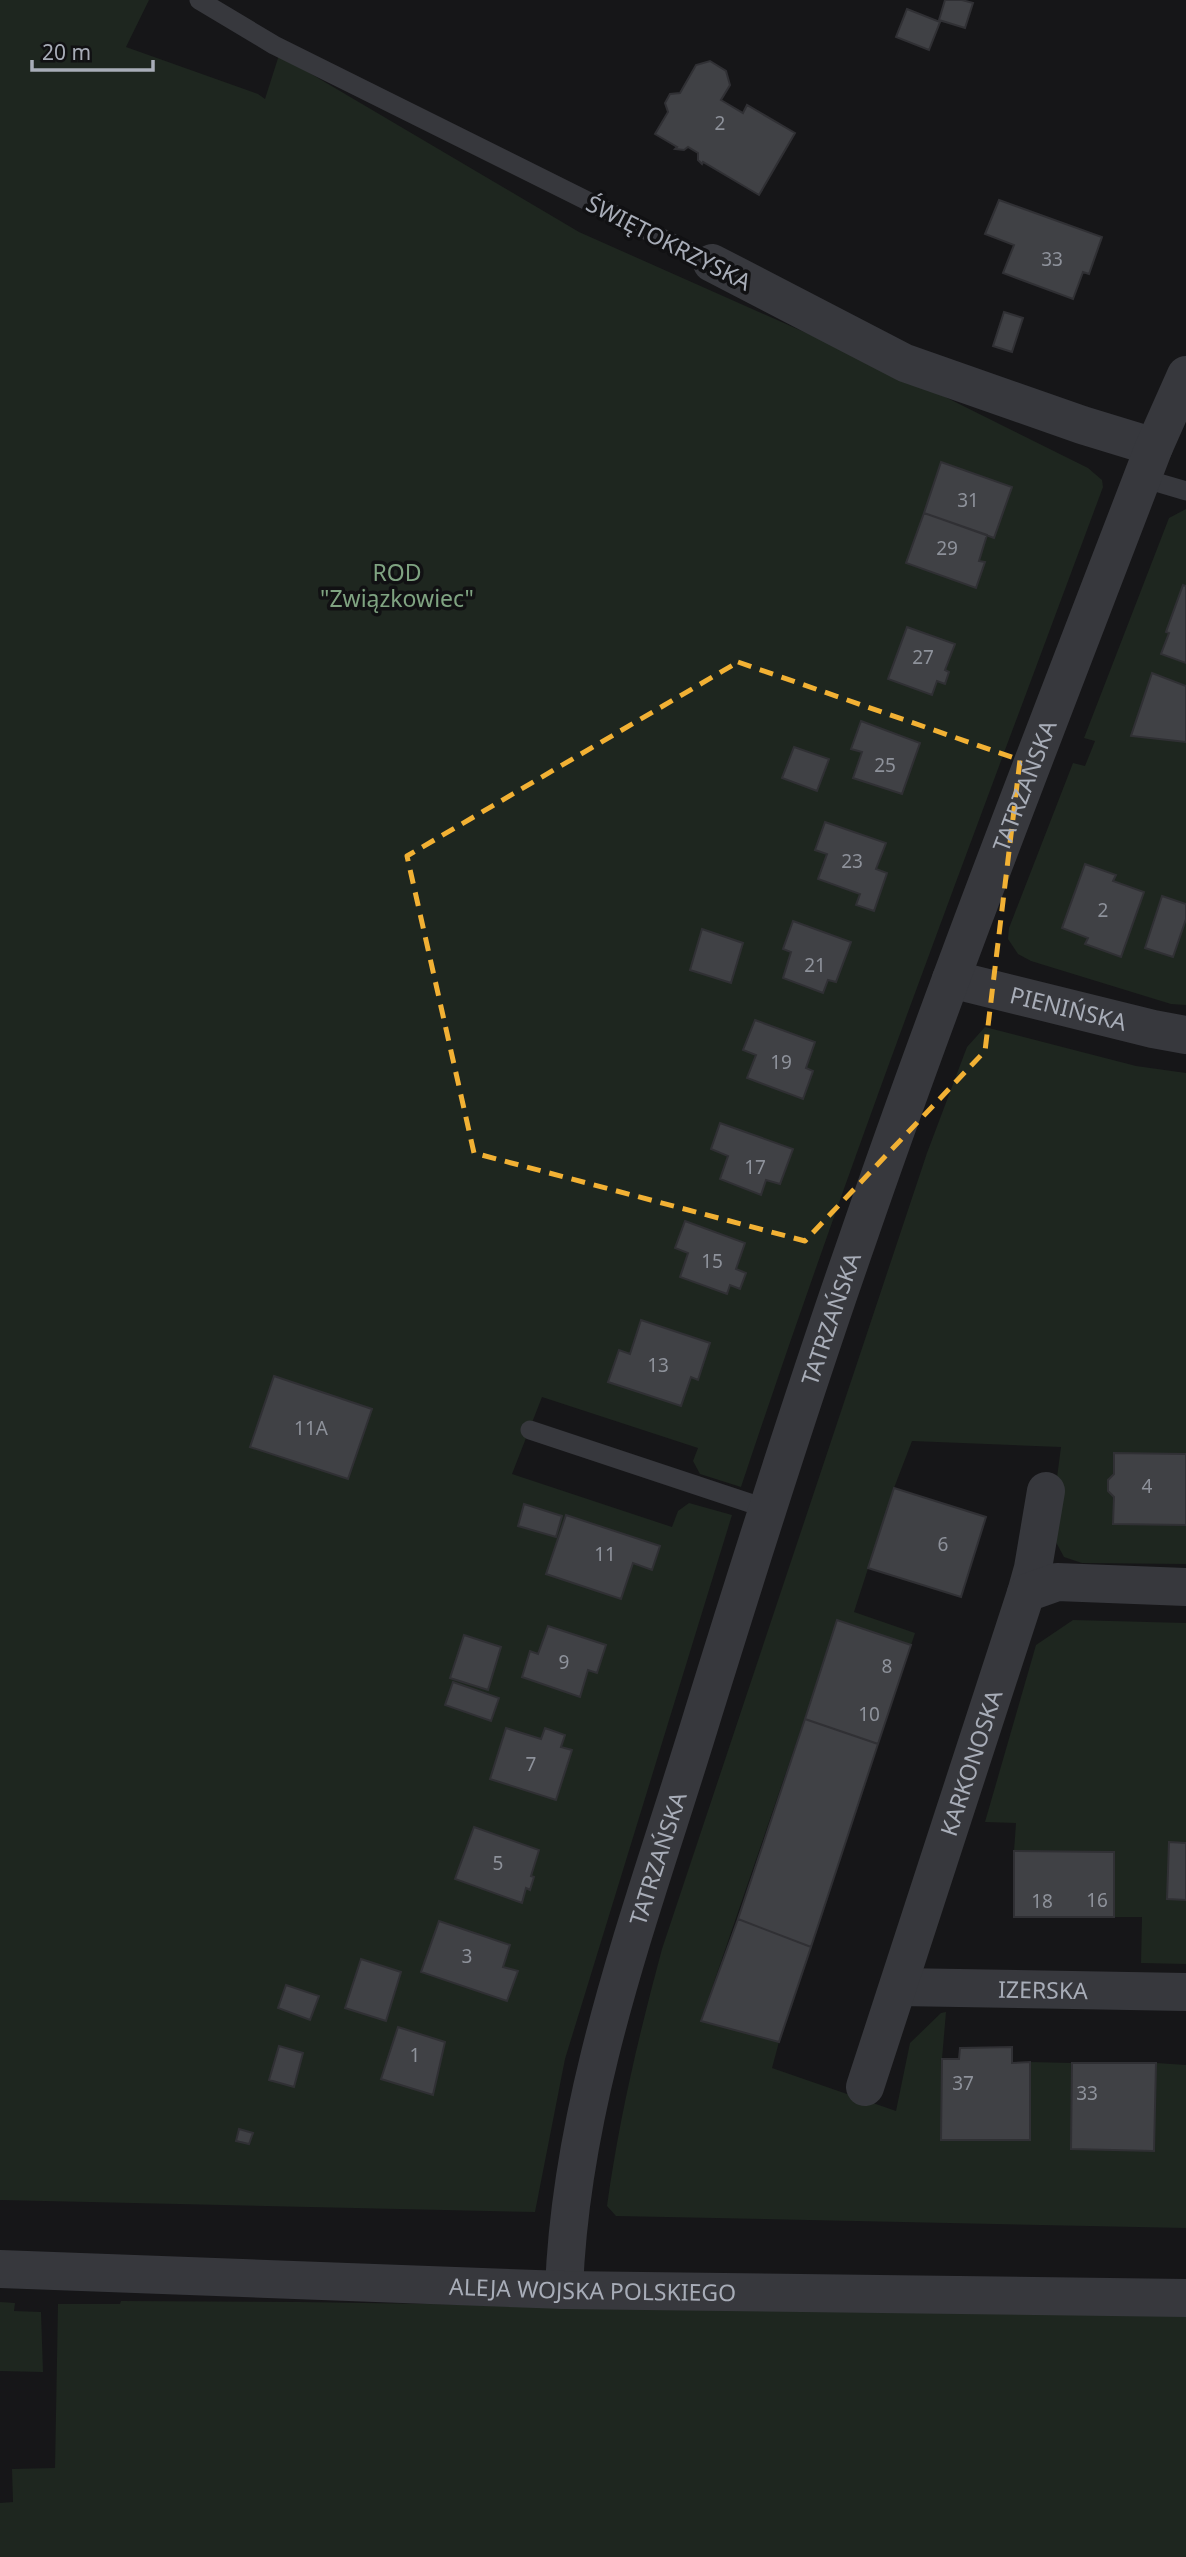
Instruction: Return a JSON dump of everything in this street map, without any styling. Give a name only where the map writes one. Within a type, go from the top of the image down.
[{"type":"street","name":"ŚWIĘTOKRZYSKA","points":[[712,262],[905,363],[1082,425],[1148,463]]},
{"type":"street","name":"TATRZAŃSKA","points":[[564,2290],[571,2189],[607,2025],[768,1509],[856,1243],[951,978],[1148,463],[1186,375]]},
{"type":"street","name":"PIENIŃSKA","points":[[951,978],[1186,1035]]},
{"type":"street","name":"KARKONOSKA","points":[[865,2087],[1026,1593],[1046,1491]]},
{"type":"street","points":[[1026,1593],[1057,1582],[1186,1587]]},
{"type":"street","name":"IZERSKA","points":[[899,1987],[1186,1992]]},
{"type":"street","name":"ALEJA WOJSKA POLSKIEGO","points":[[0,2269],[564,2290],[1186,2298]]},
{"type":"lane","name":"ŚWIĘTOKRZYSKA","points":[[199,0],[274,45],[712,262]]},
{"type":"lane","points":[[1148,463],[1186,491]]},
{"type":"lane","points":[[530,1430],[768,1509]]},
{"type":"highlighted area","points":[[738,662],[1020,760],[985,1051],[805,1241],[474,1153],[407,856]]},
{"type":"green space","name":"ROD \"Związkowiec\"","points":[[0,0],[149,0],[126,47],[258,94],[265,99],[279,55],[579,232],[903,376],[1088,468],[1102,480],[1103,487],[872,1110],[741,1487],[700,1474],[693,1461],[698,1448],[542,1397],[512,1474],[672,1527],[678,1511],[689,1503],[732,1515],[565,2059],[535,2212],[0,2200]]},
{"type":"green space","points":[[1186,509],[1186,1005],[1171,1004],[1031,961],[1018,954],[1008,939],[1009,928],[1073,763],[1085,766],[1095,741],[1084,738],[1169,518]]},
{"type":"green space","points":[[985,1027],[1136,1066],[1186,1073],[1186,1564],[1082,1563],[1064,1557],[1050,1531],[1061,1447],[912,1441],[854,1612],[915,1633],[911,1645],[838,1621],[701,2020],[779,2042],[772,2068],[896,2111],[910,2043],[941,2013],[946,2012],[942,2059],[941,2140],[1030,2140],[1030,2062],[1072,2063],[1071,2149],[1154,2151],[1156,2063],[1186,2065],[1186,2228],[616,2216],[607,2206],[617,2141],[662,1949],[927,1153],[967,1047]]},
{"type":"green space","points":[[1073,1620],[1186,1623],[1186,1964],[1141,1963],[1142,1917],[1114,1917],[1114,1852],[1014,1851],[1016,1823],[985,1822],[1036,1645]]},
{"type":"green space","points":[[121,2301],[1186,2316],[1186,2557],[0,2557],[0,2503],[13,2502],[12,2469],[55,2468],[58,2304],[120,2304]]},
{"type":"green space","points":[[0,2302],[15,2303],[14,2311],[41,2312],[43,2372],[0,2371]]},
{"type":"building","points":[[945,0],[973,3],[965,28],[939,20]]},
{"type":"building","points":[[907,9],[940,22],[929,50],[896,37]]},
{"type":"building","points":[[710,61],[726,71],[730,85],[721,100],[743,113],[747,105],[795,133],[759,195],[703,162],[702,164],[698,160],[698,153],[688,147],[684,150],[675,149],[677,147],[655,134],[668,112],[665,103],[670,94],[680,93],[696,65]]},
{"type":"building","points":[[999,200],[1102,237],[1089,274],[1083,272],[1073,299],[1003,273],[1014,245],[985,234]]},
{"type":"building","points":[[1004,312],[1023,318],[1012,352],[993,346]]},
{"type":"building","points":[[941,462],[1012,487],[994,538],[924,513]]},
{"type":"building","points":[[924,513],[987,535],[979,561],[985,562],[976,588],[906,563]]},
{"type":"building","points":[[1183,585],[1186,586],[1186,663],[1161,654]]},
{"type":"building","points":[[907,627],[955,644],[945,670],[949,672],[945,684],[937,681],[932,695],[888,679]]},
{"type":"building","points":[[1152,673],[1186,686],[1186,742],[1131,736]]},
{"type":"building","points":[[861,721],[920,743],[902,794],[853,778],[862,752],[851,749]]},
{"type":"building","points":[[794,747],[829,759],[817,791],[782,778]]},
{"type":"building","points":[[825,822],[886,843],[876,869],[887,873],[874,911],[856,905],[860,894],[818,879],[827,854],[815,850]]},
{"type":"building","points":[[1085,864],[1116,875],[1113,881],[1144,892],[1121,957],[1085,944],[1088,938],[1062,928]]},
{"type":"building","points":[[1162,896],[1186,904],[1186,919],[1173,957],[1145,948]]},
{"type":"building","points":[[793,921],[851,942],[836,982],[828,980],[823,993],[783,978],[791,952],[783,949]]},
{"type":"building","points":[[702,929],[743,943],[731,983],[690,970]]},
{"type":"building","points":[[755,1020],[815,1042],[806,1068],[813,1071],[803,1099],[747,1078],[756,1055],[743,1050]]},
{"type":"building","points":[[720,1123],[793,1149],[780,1184],[766,1180],[761,1195],[720,1179],[728,1156],[711,1149]]},
{"type":"building","points":[[685,1221],[745,1243],[736,1269],[746,1273],[740,1289],[730,1285],[727,1294],[680,1277],[688,1253],[675,1248]]},
{"type":"building","points":[[641,1320],[710,1343],[698,1380],[691,1377],[681,1406],[608,1382],[619,1350],[630,1354]]},
{"type":"building","points":[[274,1376],[372,1409],[348,1479],[250,1447]]},
{"type":"building","points":[[1114,1453],[1186,1454],[1186,1525],[1113,1524],[1114,1497],[1108,1491],[1108,1480],[1114,1474]]},
{"type":"building","points":[[894,1488],[986,1517],[961,1597],[868,1568]]},
{"type":"building","points":[[524,1504],[562,1516],[556,1537],[518,1526]]},
{"type":"building","points":[[566,1515],[660,1546],[652,1570],[633,1563],[621,1599],[546,1574]]},
{"type":"building","points":[[837,1620],[911,1645],[878,1744],[805,1719]]},
{"type":"building","points":[[548,1626],[606,1645],[597,1673],[588,1670],[580,1697],[522,1677],[530,1651],[538,1654]]},
{"type":"building","points":[[464,1635],[501,1647],[488,1690],[450,1678]]},
{"type":"building","points":[[453,1682],[499,1698],[491,1721],[445,1705]]},
{"type":"building","points":[[805,1719],[878,1744],[811,1947],[738,1919]]},
{"type":"building","points":[[506,1728],[541,1739],[545,1728],[565,1735],[561,1747],[572,1750],[556,1800],[490,1779]]},
{"type":"building","points":[[474,1827],[539,1850],[530,1890],[526,1888],[522,1903],[455,1879]]},
{"type":"building","points":[[1169,1842],[1186,1843],[1186,1900],[1167,1899]]},
{"type":"building","points":[[1014,1851],[1114,1852],[1114,1917],[1014,1917]]},
{"type":"building","points":[[738,1919],[811,1947],[779,2042],[701,2021]]},
{"type":"building","points":[[439,1921],[510,1945],[503,1967],[518,1971],[507,2001],[421,1972]]},
{"type":"building","points":[[361,1959],[401,1972],[386,2021],[345,2008]]},
{"type":"building","points":[[286,1985],[319,1996],[310,2020],[278,2008]]},
{"type":"building","points":[[398,2027],[445,2042],[433,2095],[381,2079]]},
{"type":"building","points":[[279,2046],[303,2053],[294,2087],[269,2080]]},
{"type":"building","points":[[1012,2047],[1012,2063],[1030,2062],[1030,2140],[941,2140],[942,2059],[959,2059],[960,2048]]},
{"type":"building","points":[[1072,2063],[1156,2063],[1154,2151],[1071,2149]]},
{"type":"building","points":[[239,2129],[253,2133],[249,2144],[236,2141]]}]
